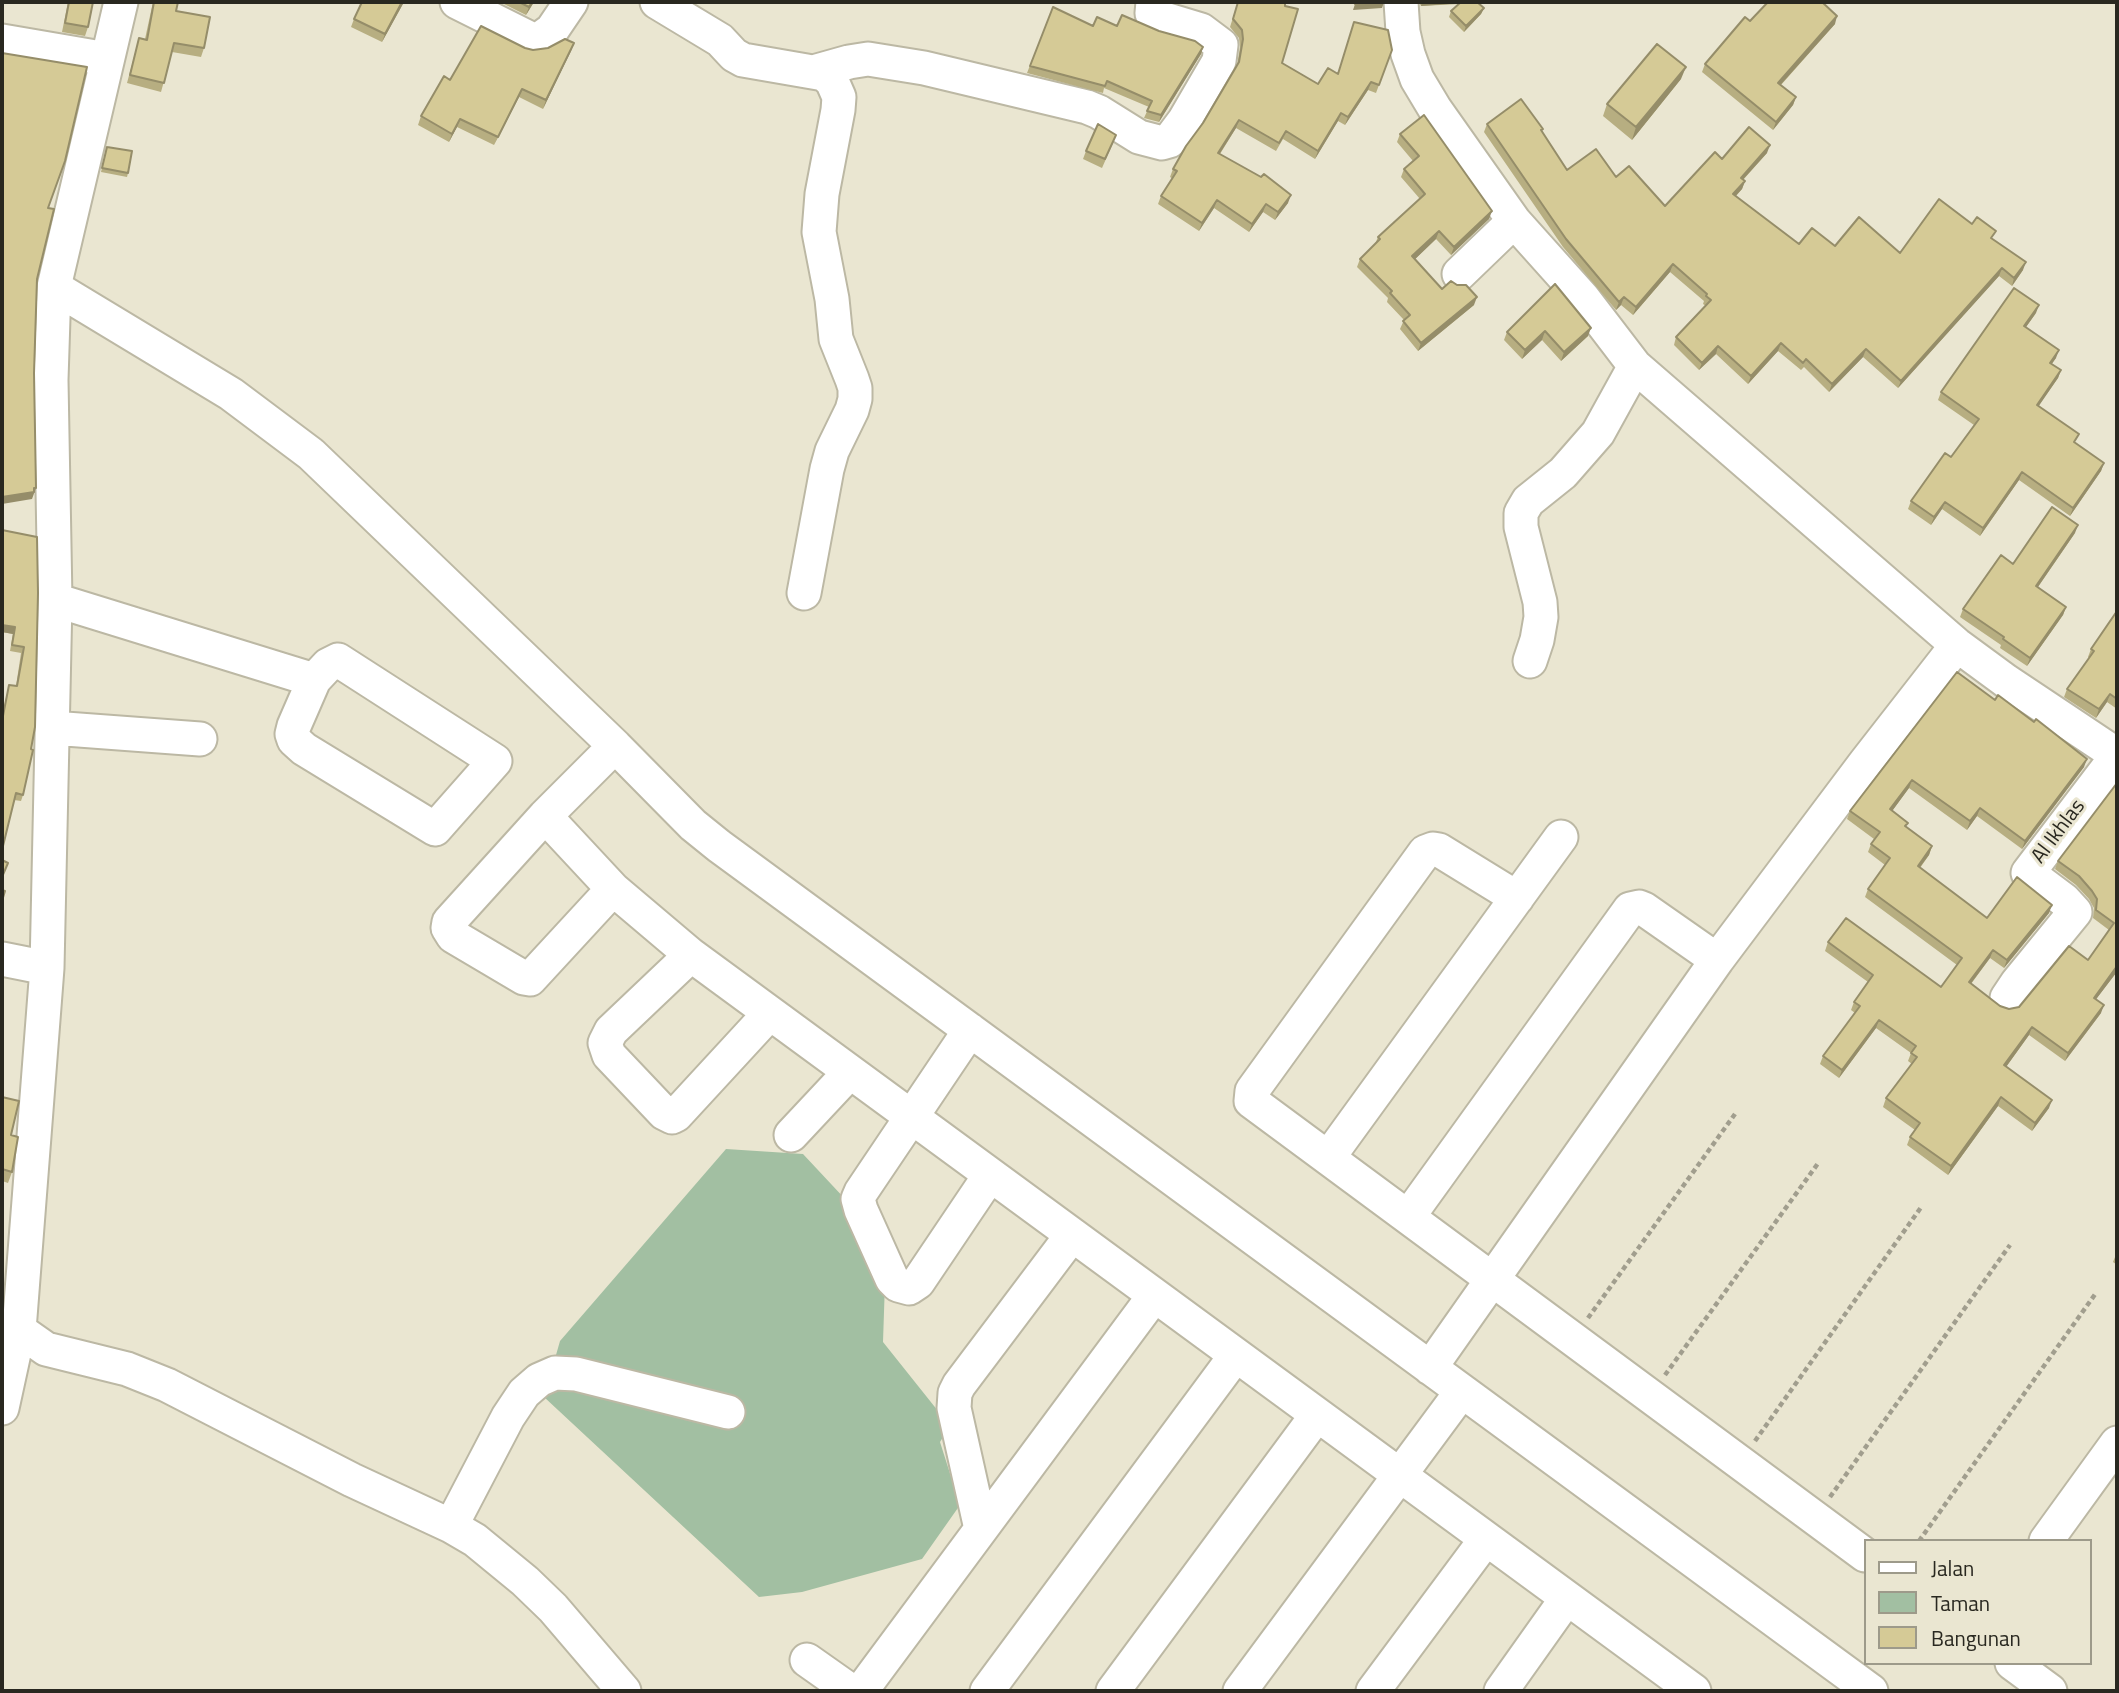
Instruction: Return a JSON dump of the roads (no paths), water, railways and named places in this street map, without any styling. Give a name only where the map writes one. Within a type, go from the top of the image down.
[{"type":"street","points":[[2,1409],[47,968],[55,600],[51,380],[54,287],[121,2]]},
{"type":"street","points":[[457,2],[531,39],[536,39],[552,30],[571,2]]},
{"type":"street","points":[[657,2],[720,40],[734,55],[743,60],[817,71],[828,76],[839,97],[822,194],[819,232],[830,286],[836,339],[855,388],[855,399],[827,469],[804,593]]},
{"type":"street","points":[[817,71],[868,59],[924,68],[1087,107],[1139,137],[1162,143],[1169,141],[1184,121],[1219,61],[1222,45],[1201,30],[1158,17],[1152,13],[1153,2]]},
{"type":"street","points":[[1401,2],[1408,54],[1417,79],[1435,109],[1514,221],[1583,298],[1635,366],[1957,645],[2117,755]]},
{"type":"street","points":[[2,41],[107,59]]},
{"type":"street","points":[[1459,274],[1514,221]]},
{"type":"street","points":[[54,287],[231,394],[311,454],[710,839],[1871,1691]]},
{"type":"street","points":[[1531,661],[1541,617],[1540,602],[1521,527],[1521,513],[1528,501],[1563,473],[1598,433],[1635,366]]},
{"type":"street","points":[[55,600],[314,680]]},
{"type":"street","points":[[1430,1368],[1717,960],[1957,645]]},
{"type":"street","points":[[338,660],[343,662],[495,761],[435,829],[304,749],[294,740],[294,726],[314,680],[332,663],[338,660]]},
{"type":"street","points":[[52,728],[200,739]]},
{"type":"street","points":[[613,889],[530,979],[453,936],[448,928],[449,922],[545,816],[615,746]]},
{"type":"street","name":"Al Ikhlas","points":[[2007,998],[2075,912],[2064,900],[2028,873],[2117,755]]},
{"type":"street","points":[[545,816],[613,889],[691,955],[1694,1691]]},
{"type":"street","points":[[1328,1158],[1561,837]]},
{"type":"street","points":[[1517,898],[1439,850],[1425,852],[1250,1093],[1253,1103],[1864,1554]]},
{"type":"street","points":[[1408,1217],[1630,909],[1644,909],[1717,960]]},
{"type":"street","points":[[691,955],[611,1031],[605,1043],[609,1055],[664,1114],[676,1115],[770,1013]]},
{"type":"street","points":[[2,959],[47,968]]},
{"type":"street","points":[[970,1030],[858,1199],[892,1279],[898,1285],[909,1289],[919,1282],[990,1175]]},
{"type":"street","points":[[791,1135],[850,1072]]},
{"type":"street","points":[[981,1529],[954,1408],[955,1394],[959,1385],[1072,1235]]},
{"type":"street","points":[[861,1691],[1154,1296]]},
{"type":"street","points":[[10,1329],[46,1349],[127,1369],[167,1385],[475,1540],[553,1608],[624,1691]]},
{"type":"street","points":[[987,1691],[1236,1355]]},
{"type":"street","points":[[451,1526],[508,1417],[524,1393],[539,1380],[555,1373],[576,1374],[727,1412]]},
{"type":"street","points":[[1240,1691],[1462,1391]]},
{"type":"street","points":[[1113,1691],[1317,1415]]},
{"type":"street","points":[[2047,1539],[2117,1443]]},
{"type":"street","points":[[1373,1691],[1486,1539]]},
{"type":"street","points":[[1501,1691],[1567,1598]]},
{"type":"street","points":[[807,1660],[851,1691]]},
{"type":"street","points":[[2015,1665],[2050,1691]]}]
